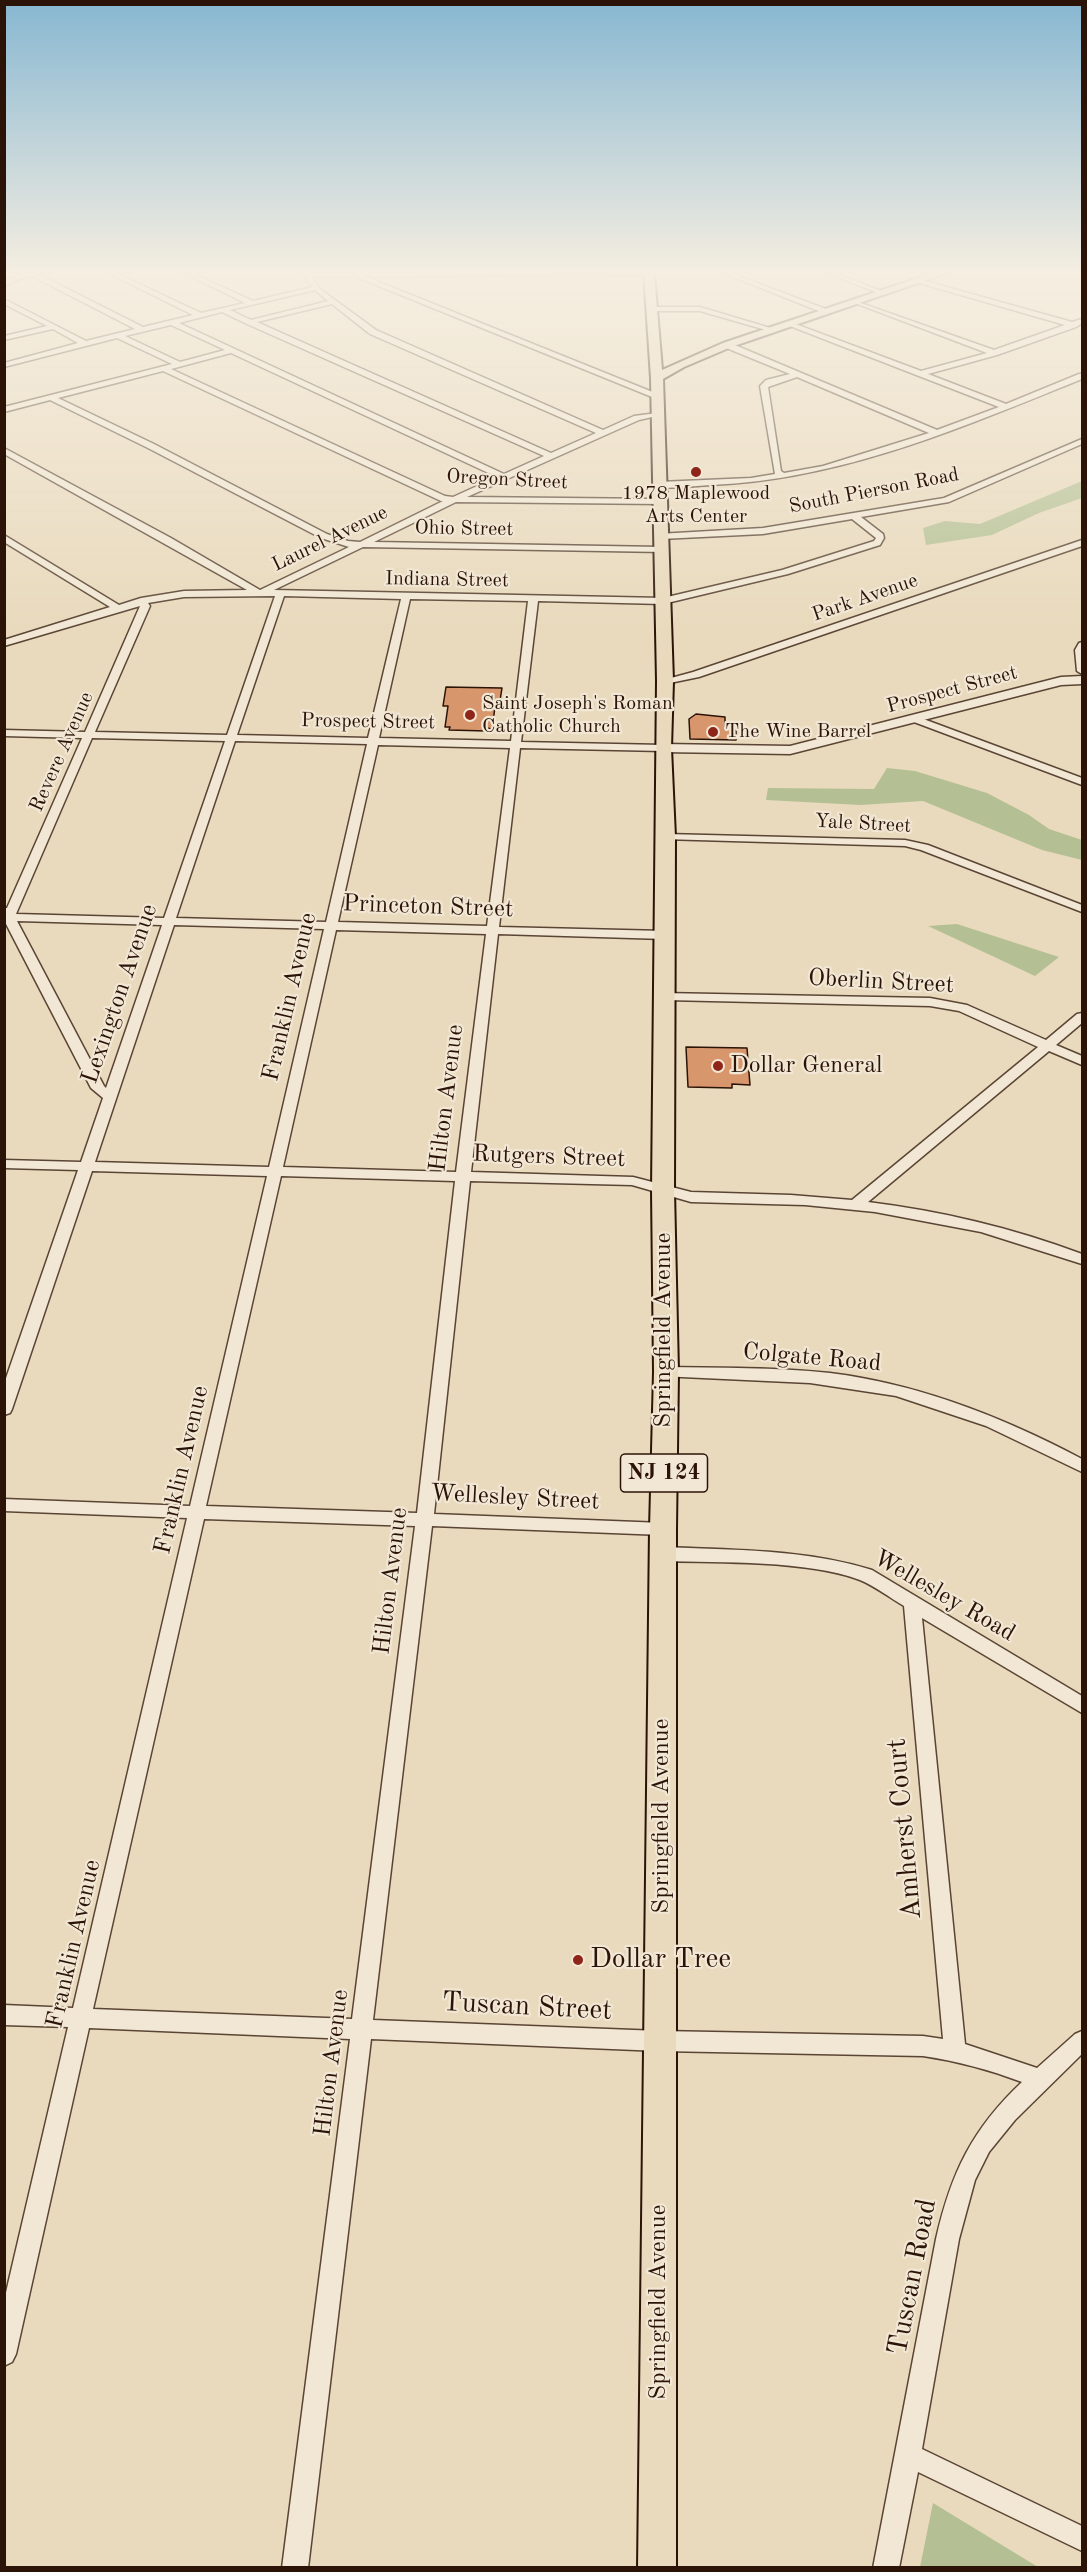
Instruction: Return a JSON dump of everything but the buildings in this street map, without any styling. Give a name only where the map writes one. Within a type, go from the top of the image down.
[{"type":"main road","name":"Springfield Avenue","points":[[657,393],[665,681],[663,748],[666,837],[663,1190],[666,1372],[663,1529],[657,2568]]},
{"type":"main road","points":[[657,397],[660,393]]},
{"type":"street","points":[[4,410],[65,393]]},
{"type":"street","name":"Oregon Street","points":[[217,393],[444,499],[660,494],[783,476],[824,468],[936,434],[1041,393]]},
{"type":"street","points":[[325,393],[504,477]]},
{"type":"street","points":[[410,393],[551,456]]},
{"type":"street","points":[[511,393],[602,433]]},
{"type":"street","points":[[647,393],[657,397]]},
{"type":"street","points":[[765,393],[777,472],[783,476]]},
{"type":"street","points":[[839,393],[936,434]]},
{"type":"street","points":[[970,393],[1006,407]]},
{"type":"street","name":"Ohio Street","points":[[49,397],[151,446],[324,536],[357,546],[661,543]]},
{"type":"street","name":"Laurel Avenue","points":[[4,644],[141,601],[184,594],[260,593],[456,499],[637,418],[657,397]]},
{"type":"street","name":"South Pierson Road","points":[[661,543],[763,531],[957,497],[1083,441]]},
{"type":"street","name":"Indiana Street","points":[[4,450],[260,593],[663,601],[785,572],[878,543],[879,534],[854,516]]},
{"type":"street","name":"Park Avenue","points":[[665,681],[695,675],[1074,545],[1083,537]]},
{"type":"street","points":[[4,538],[118,608]]},
{"type":"street","points":[[1074,545],[1083,556]]},
{"type":"street","name":"Lexington Avenue","points":[[4,1409],[280,594]]},
{"type":"street","name":"Franklin Avenue","points":[[4,2354],[406,597]]},
{"type":"street","name":"Hilton Avenue","points":[[295,2568],[424,1518],[533,600]]},
{"type":"street","name":"Revere Avenue","points":[[7,913],[89,735],[145,606],[141,601]]},
{"type":"street","points":[[1083,645],[1080,650],[1083,671]]},
{"type":"street","name":"Prospect Street","points":[[4,733],[790,750],[918,720],[1061,681],[1083,680]]},
{"type":"street","points":[[918,720],[1083,782]]},
{"type":"street","name":"Yale Street","points":[[666,837],[905,843],[924,847],[1083,909]]},
{"type":"street","points":[[7,913],[99,1088],[109,1096]]},
{"type":"street","name":"Princeton Street","points":[[7,913],[168,922],[665,934]]},
{"type":"street","name":"Oberlin Street","points":[[666,996],[930,1002],[962,1008],[1083,1060]]},
{"type":"street","points":[[857,1204],[1083,1017]]},
{"type":"street","name":"Rutgers Street","points":[[4,1164],[633,1181],[692,1197],[857,1204],[930,1216],[1002,1233],[1083,1259]]},
{"type":"street","name":"Colgate Road","points":[[666,1372],[829,1379],[873,1385],[960,1409],[1022,1434],[1083,1466]]},
{"type":"street","name":"Wellesley Street","points":[[4,1505],[196,1513],[424,1518],[663,1529]]},
{"type":"street","name":"Wellesley Road","points":[[663,1554],[789,1560],[838,1567],[866,1575],[1083,1705]]},
{"type":"street","name":"Amherst Court","points":[[912,1603],[955,2050]]},
{"type":"street","name":"Tuscan Street","points":[[4,2015],[660,2042],[923,2046],[955,2050],[988,2059],[1042,2080]]},
{"type":"street","name":"Tuscan Road","points":[[886,2568],[958,2199],[972,2161],[998,2123],[1083,2041]]},
{"type":"street","points":[[909,2456],[1083,2539]]},
{"type":"green space","points":[[1082,481],[1082,498],[1039,513],[992,535],[926,545],[923,528],[945,521],[980,524]]},
{"type":"green space","points":[[887,768],[915,771],[987,793],[1029,815],[1049,829],[1082,840],[1082,860],[1042,850],[923,801],[860,805],[766,800],[768,788],[874,789]]},
{"type":"green space","points":[[957,924],[1059,957],[1035,976],[928,926]]},
{"type":"green space","points":[[933,2503],[1038,2567],[920,2567]]},
{"type":"place","name":"1978 Maplewood Arts Center","points":[[696,472]]},
{"type":"place","name":"Saint Joseph's Roman Catholic Church","points":[[470,715]]},
{"type":"place","name":"The Wine Barrel","points":[[713,732]]},
{"type":"place","name":"Dollar General","points":[[718,1066]]},
{"type":"place","name":"Dollar Tree","points":[[578,1960]]}]
